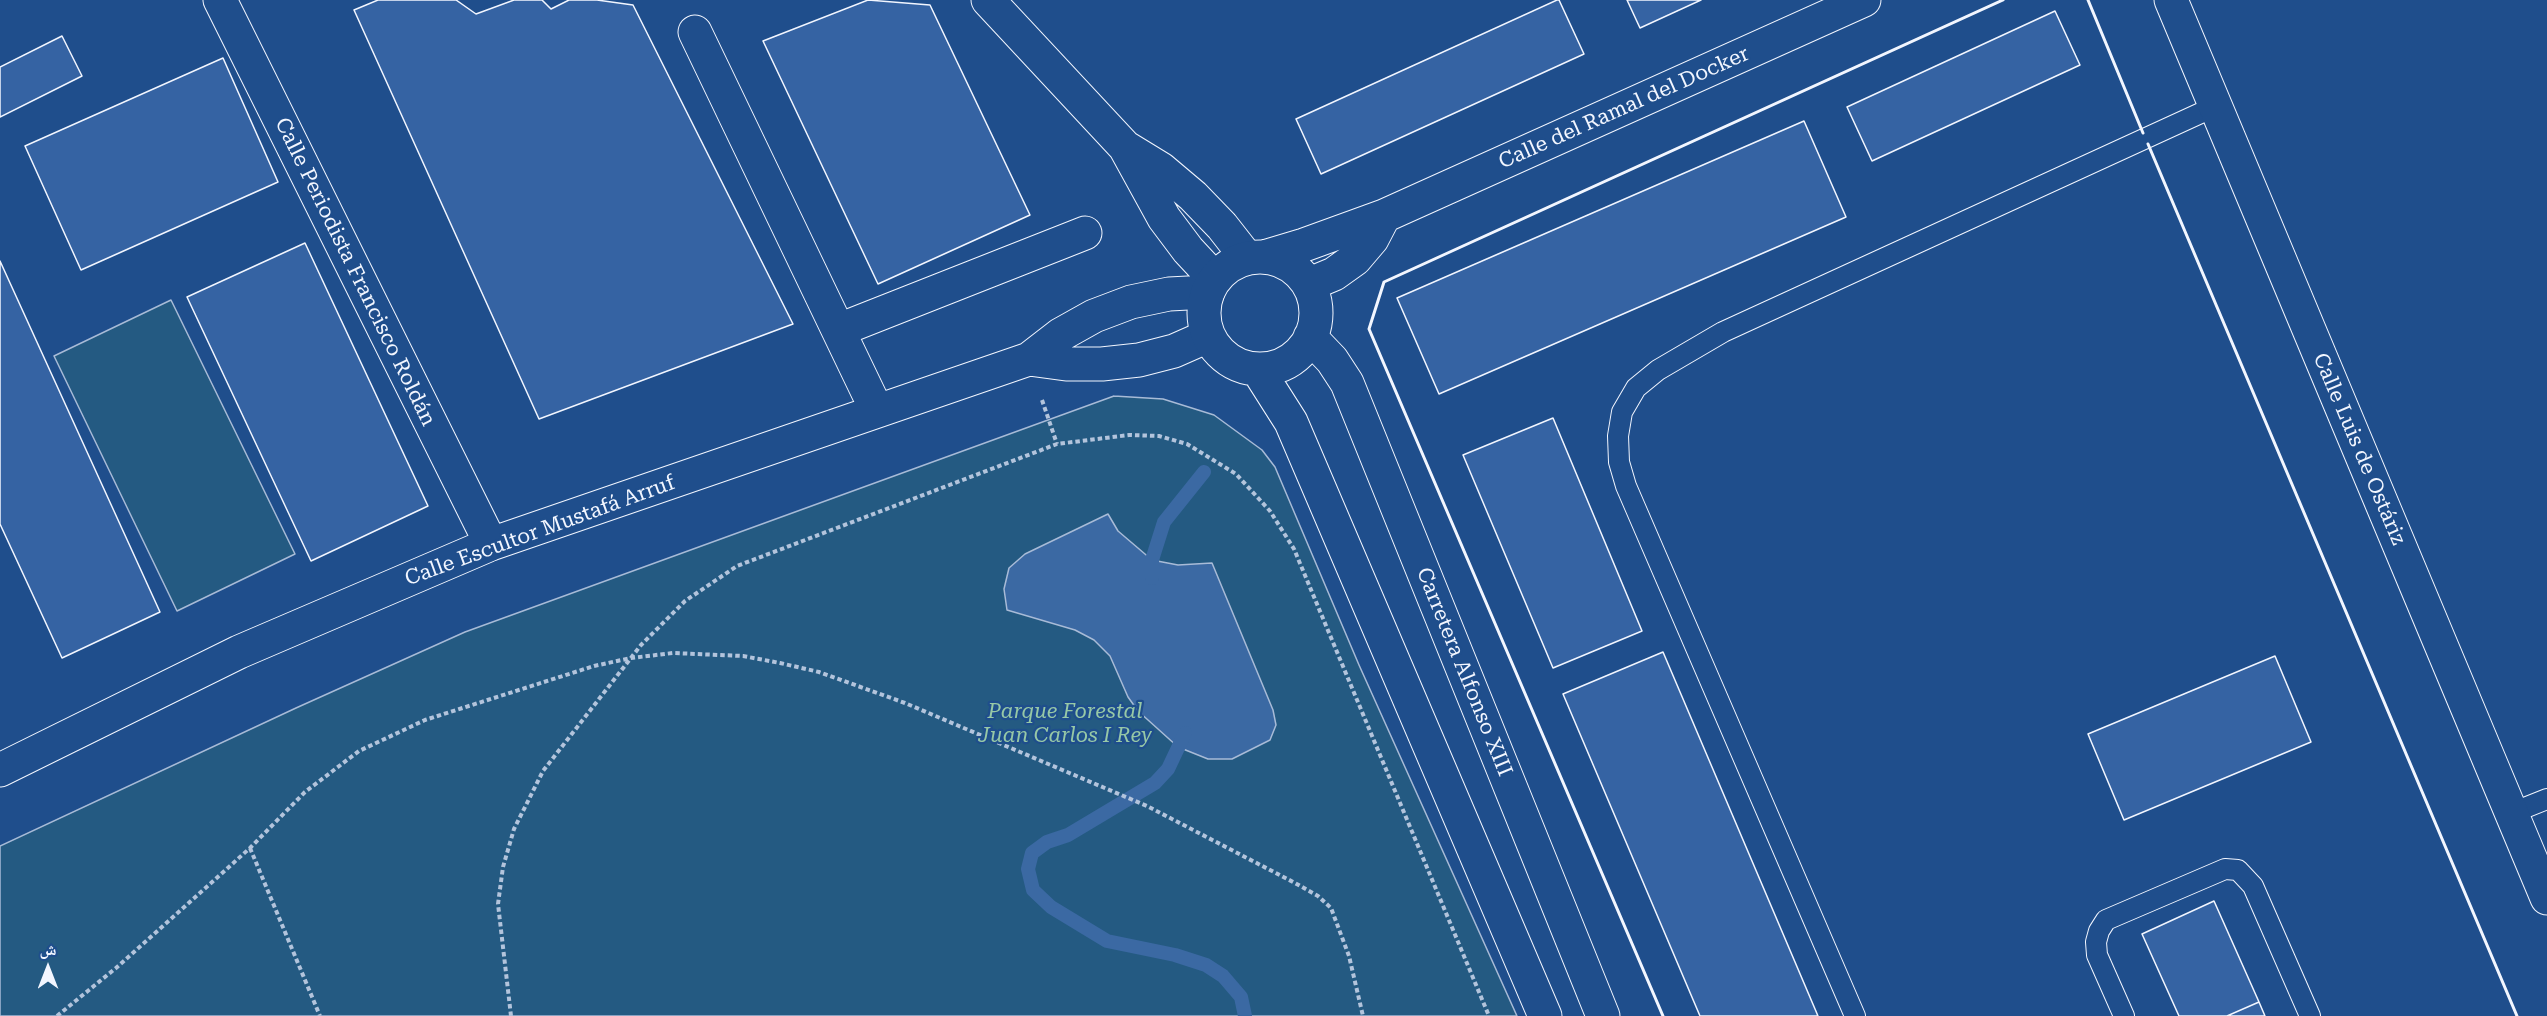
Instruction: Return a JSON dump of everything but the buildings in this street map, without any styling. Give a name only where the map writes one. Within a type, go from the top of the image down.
[{"type":"street","name":"Calle Periodista Francisco Roldán","points":[[220,0],[491,544]]},
{"type":"street","points":[[988,0],[1125,147],[1164,218],[1212,285]]},
{"type":"street","name":"Calle del Ramal del Docker","points":[[1255,257],[1304,245],[1384,216],[1864,0]]},
{"type":"street","name":"Calle Luis de Ostáriz","points":[[2171,0],[2547,898]]},
{"type":"street","points":[[695,32],[877,411]]},
{"type":"street","points":[[1125,147],[1161,169],[1193,196],[1255,257]]},
{"type":"street","points":[[1310,284],[1334,274],[1355,259],[1372,239],[1384,216]]},
{"type":"street","points":[[839,330],[1085,233]]},
{"type":"street","points":[[1255,257],[1282,260],[1298,271],[1310,284],[1316,311],[1310,338],[1301,351],[1289,361],[1275,367],[1258,369],[1236,364],[1217,350],[1208,336],[1204,321],[1204,306],[1212,285],[1230,266],[1255,257]]},
{"type":"street","name":"Calle Escultor Mustafá Arruf","points":[[0,770],[239,652],[491,544],[1029,359],[1060,335],[1094,316],[1131,302],[1212,285]]},
{"type":"street","name":"Calle Escultor Mustafá Arruf","points":[[1029,359],[1066,364],[1130,361],[1174,351],[1208,336]]},
{"type":"street","name":"Carretera Alfonso XIII","points":[[1310,338],[1332,360],[1347,383],[1603,1016]]},
{"type":"street","points":[[1258,369],[1291,422],[1545,1016]]},
{"type":"lane","points":[[1855,1016],[1626,486],[1619,462],[1618,436],[1622,412],[1636,388],[1658,369],[1723,332],[2216,106]]},
{"type":"lane","points":[[2512,813],[2547,799]]},
{"type":"lane","points":[[2124,1016],[2097,955],[2096,942],[2099,931],[2106,920],[2225,869],[2238,870],[2253,886],[2310,1016]]},
{"type":"path","points":[[512,1016],[498,904],[503,867],[514,829],[543,771],[631,658],[686,601],[737,566],[1057,444],[1129,435],[1159,436],[1187,444],[1236,474],[1270,512],[1294,549],[1489,1016]]},
{"type":"path","points":[[57,1016],[116,968],[250,848],[305,792],[359,751],[425,720],[594,666],[631,658],[673,653],[743,656],[819,672],[905,703],[1147,806],[1318,896],[1331,908],[1339,926],[1363,1016]]},
{"type":"path","points":[[250,848],[320,1016]]},
{"type":"green space","points":[[171,300],[295,554],[177,611],[54,356]]},
{"type":"green space","name":"Parque Forestal Juan Carlos I Rey","points":[[1114,396],[1163,399],[1214,415],[1262,450],[1275,467],[1359,665],[1517,1016],[0,1016],[0,846],[465,632]]},
{"type":"shaded area","points":[[1108,514],[1118,531],[1152,560],[1178,565],[1212,563],[1273,710],[1276,725],[1270,740],[1232,759],[1208,759],[1178,747],[1138,711],[1128,697],[1110,656],[1094,640],[1075,630],[1007,610],[1004,589],[1009,568],[1025,554]]},
{"type":"waterway","points":[[1152,578],[1152,560],[1164,522],[1204,472]]},
{"type":"waterway","points":[[1185,733],[1168,769],[1155,783],[1068,835],[1047,842],[1032,853],[1028,869],[1033,890],[1051,907],[1107,941],[1175,955],[1206,965],[1223,976],[1241,997],[1245,1016]]},
{"type":"wall","points":[[1663,1016],[1369,329],[1384,282],[2003,0]]},
{"type":"wall","points":[[2088,0],[2143,133]]},
{"type":"wall","points":[[2148,144],[2517,1016]]}]
